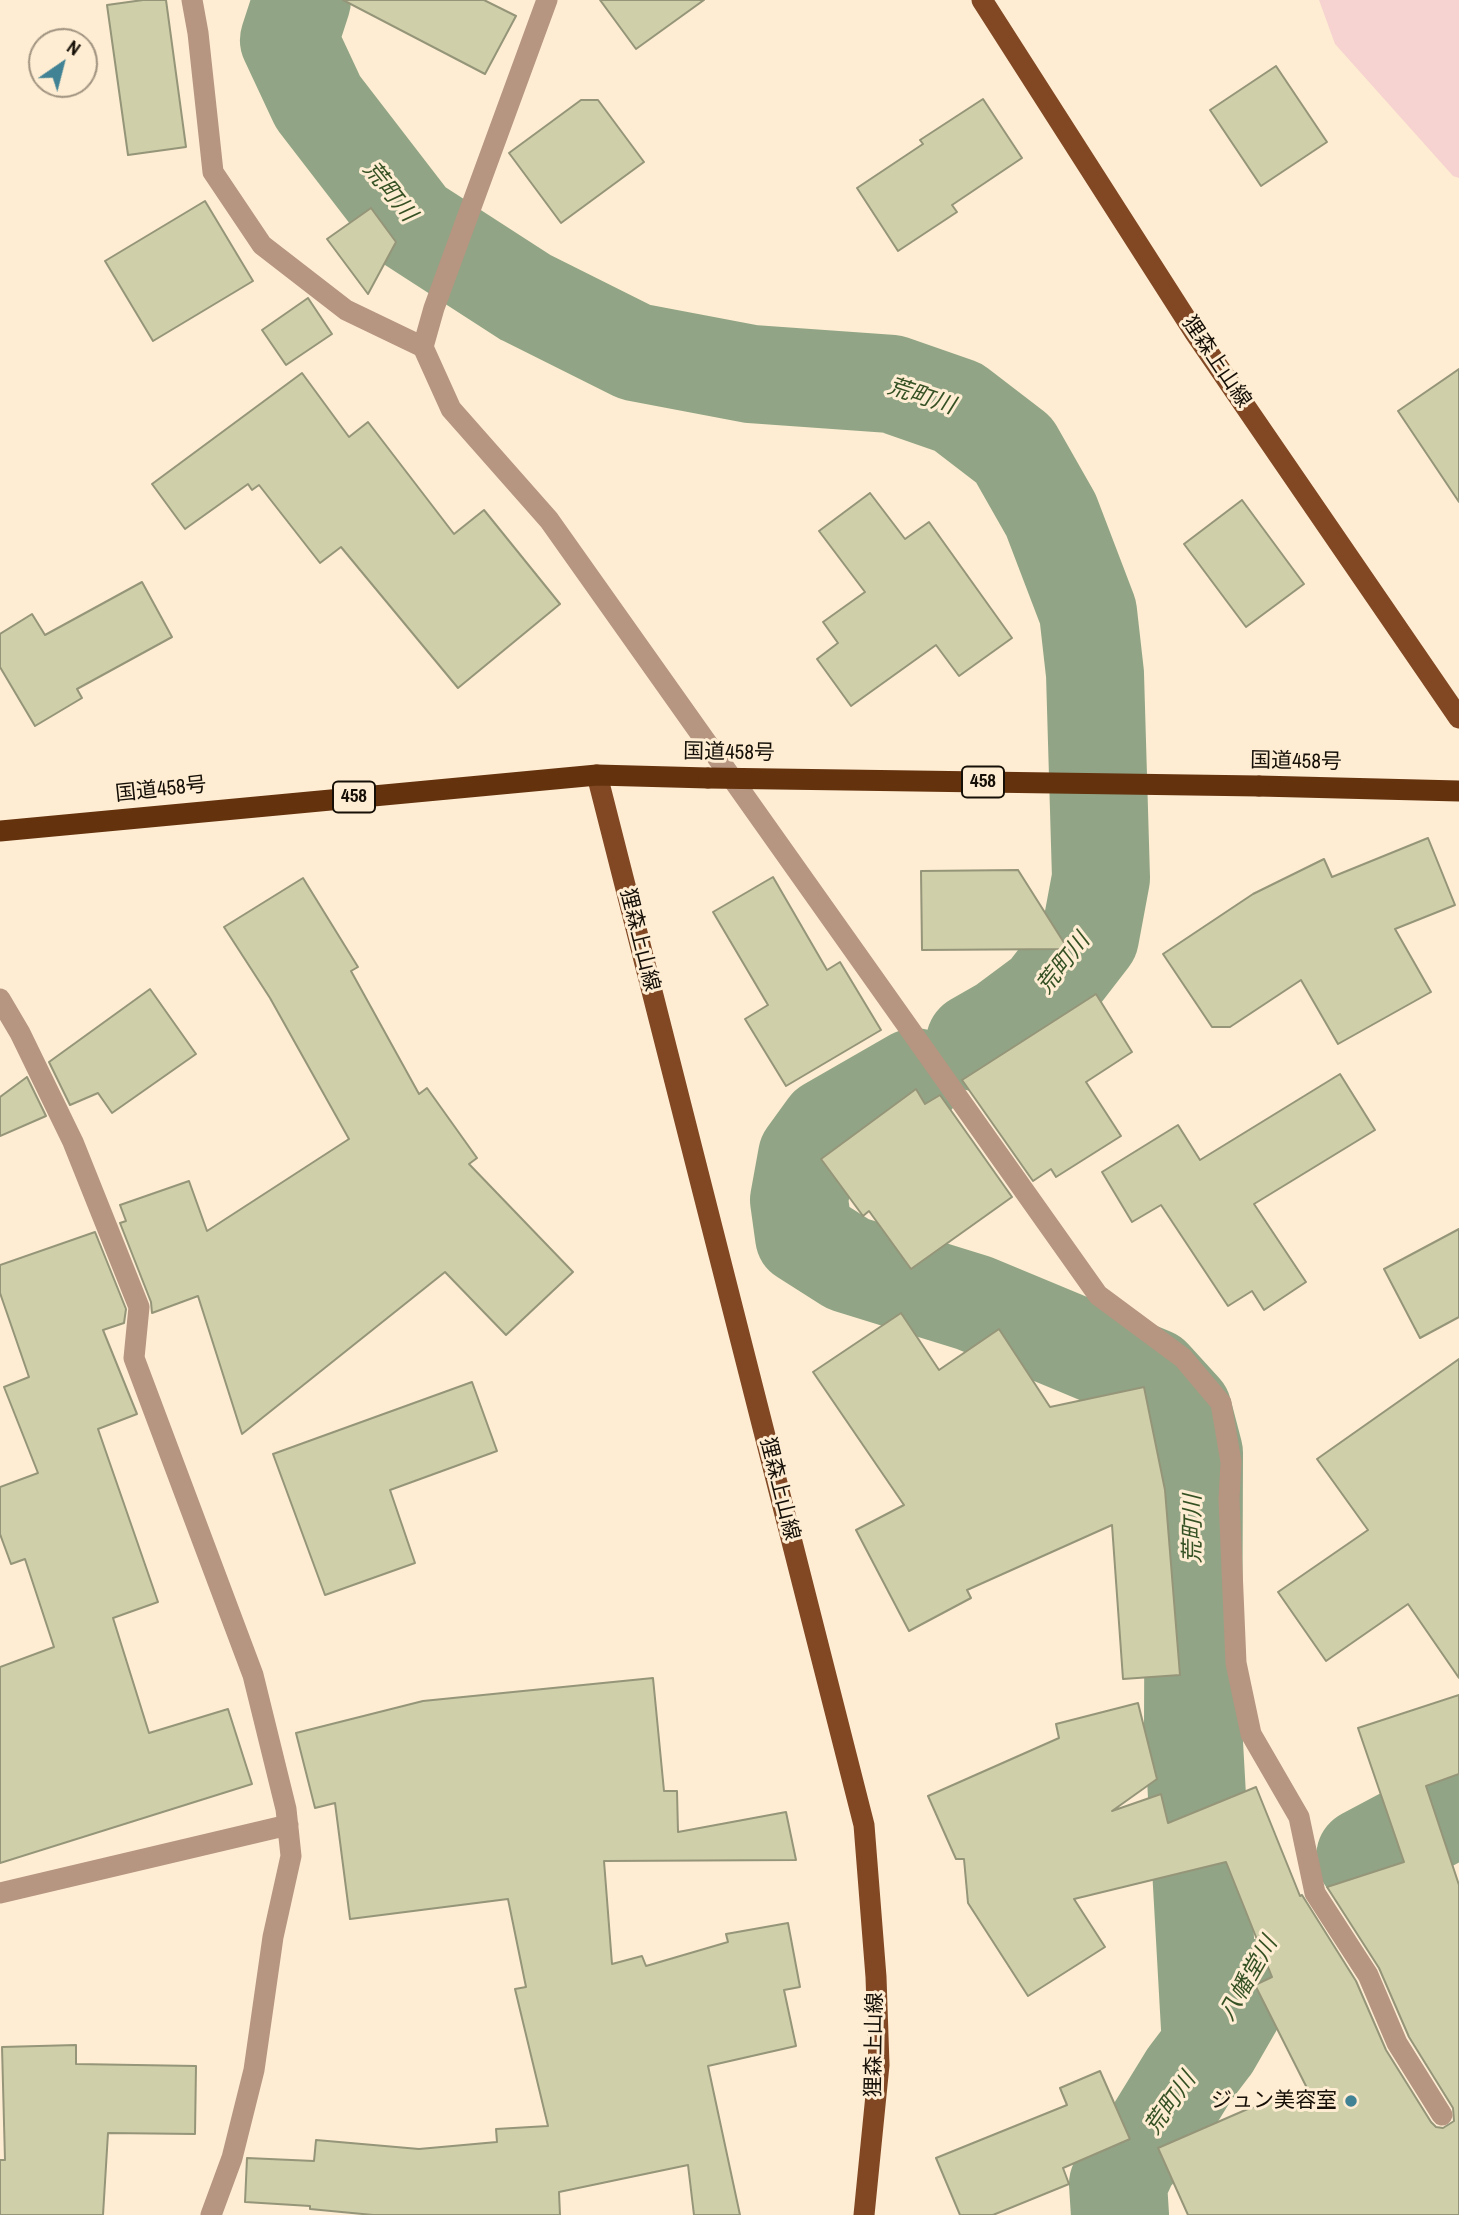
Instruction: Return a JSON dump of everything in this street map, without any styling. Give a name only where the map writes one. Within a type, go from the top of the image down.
[{"type":"highway","name":"国道458号","points":[[0,831],[597,775],[1459,791]]},
{"type":"main road","name":"狸森上山線","points":[[982,0],[1195,333],[1459,718]]},
{"type":"main road","name":"狸森上山線","points":[[597,775],[864,1825],[876,1978],[879,2066],[864,2215]]},
{"type":"lane","points":[[192,0],[213,172],[262,245],[345,310],[423,347],[452,409],[549,520],[1098,1295],[1183,1358],[1221,1403],[1231,1462],[1229,1499],[1236,1663],[1251,1734],[1299,1817],[1315,1893],[1367,1975],[1397,2043],[1442,2115]]},
{"type":"lane","points":[[423,347],[434,308],[547,0]]},
{"type":"lane","points":[[0,999],[73,1142],[139,1307],[134,1358],[253,1675],[286,1809],[291,1856],[273,1937],[254,2070],[232,2158],[211,2215]]},
{"type":"lane","points":[[0,1893],[288,1825]]},
{"type":"shaded area","points":[[1319,0],[1459,0],[1459,178],[1453,176],[1335,44]]},
{"type":"building","points":[[166,0],[186,147],[128,155],[107,5]]},
{"type":"building","points":[[343,0],[484,0],[516,16],[485,74]]},
{"type":"building","points":[[600,0],[704,0],[636,49]]},
{"type":"building","points":[[1276,66],[1327,142],[1261,186],[1210,110]]},
{"type":"building","points":[[983,99],[1022,158],[952,205],[957,212],[898,251],[857,188],[923,144],[920,140]]},
{"type":"building","points":[[581,100],[598,100],[644,162],[561,223],[509,153]]},
{"type":"building","points":[[205,201],[253,281],[153,341],[105,261]]},
{"type":"building","points":[[371,208],[396,242],[368,294],[327,239]]},
{"type":"building","points":[[308,298],[332,334],[286,365],[262,330]]},
{"type":"building","points":[[1459,369],[1459,502],[1398,411]]},
{"type":"building","points":[[302,373],[349,437],[368,422],[454,534],[484,510],[560,604],[458,688],[341,547],[320,563],[259,485],[252,490],[248,484],[185,529],[152,484]]},
{"type":"building","points":[[870,493],[905,539],[929,522],[1012,638],[959,676],[936,645],[851,706],[817,659],[838,643],[823,622],[865,592],[819,531]]},
{"type":"building","points":[[1242,500],[1304,584],[1246,627],[1184,544]]},
{"type":"building","points":[[142,582],[172,637],[77,689],[82,698],[35,726],[0,667],[0,634],[32,614],[45,635]]},
{"type":"building","points":[[1428,838],[1455,905],[1395,929],[1431,992],[1338,1044],[1301,980],[1230,1027],[1212,1027],[1163,954],[1253,894],[1324,859],[1332,877]]},
{"type":"building","points":[[1018,870],[1068,949],[922,950],[921,871]]},
{"type":"building","points":[[773,877],[827,970],[840,962],[881,1030],[786,1086],[745,1019],[768,1005],[713,912]]},
{"type":"building","points":[[303,878],[358,967],[351,971],[419,1094],[427,1088],[477,1158],[469,1164],[573,1272],[506,1335],[445,1272],[242,1434],[198,1296],[152,1313],[151,1302],[120,1223],[126,1221],[120,1205],[189,1181],[207,1231],[349,1139],[270,998],[224,927]]},
{"type":"building","points":[[150,989],[196,1054],[112,1113],[98,1093],[70,1105],[49,1062]]},
{"type":"building","points":[[1096,994],[1132,1052],[1086,1082],[1121,1136],[1056,1177],[1051,1169],[1033,1181],[962,1080]]},
{"type":"building","points":[[1340,1074],[1375,1130],[1254,1204],[1306,1282],[1264,1310],[1252,1291],[1228,1306],[1161,1205],[1132,1222],[1102,1172],[1178,1125],[1200,1160]]},
{"type":"building","points":[[27,1077],[46,1116],[0,1136],[0,1097]]},
{"type":"building","points":[[916,1089],[925,1104],[940,1095],[1012,1197],[911,1269],[869,1211],[863,1216],[821,1159]]},
{"type":"building","points":[[1459,1229],[1459,1317],[1420,1338],[1384,1269]]},
{"type":"building","points":[[95,1232],[126,1309],[124,1323],[103,1330],[137,1414],[98,1429],[158,1602],[113,1618],[149,1733],[228,1709],[252,1784],[0,1863],[0,1667],[54,1647],[25,1559],[11,1564],[0,1534],[0,1487],[38,1473],[4,1387],[29,1377],[0,1293],[0,1265]]},
{"type":"building","points":[[901,1313],[939,1370],[999,1329],[1050,1407],[1144,1387],[1165,1490],[1180,1675],[1123,1679],[1112,1525],[967,1590],[971,1598],[909,1631],[856,1530],[904,1505],[813,1372]]},
{"type":"building","points":[[1459,1359],[1459,1678],[1408,1604],[1326,1661],[1278,1592],[1368,1530],[1317,1459]]},
{"type":"building","points":[[472,1382],[497,1451],[390,1490],[415,1563],[325,1595],[273,1454]]},
{"type":"building","points":[[653,1678],[664,1791],[677,1791],[678,1832],[786,1812],[796,1860],[604,1861],[612,1964],[642,1956],[646,1966],[728,1942],[726,1934],[788,1923],[800,1987],[784,1990],[796,2046],[708,2066],[740,2215],[694,2215],[688,2165],[559,2192],[560,2215],[373,2215],[310,2209],[310,2206],[245,2202],[247,2158],[314,2161],[316,2140],[419,2149],[497,2142],[496,2129],[548,2126],[515,1989],[526,1987],[508,1899],[350,1919],[335,1803],[315,1808],[296,1733],[423,1701]]},
{"type":"building","points":[[1459,1695],[1459,1774],[1426,1786],[1459,1885],[1459,2215],[1188,2215],[1158,2148],[1250,2108],[1309,2092],[1255,1985],[1272,1977],[1226,1862],[1074,1899],[1105,1947],[1028,1996],[968,1903],[964,1859],[956,1859],[928,1796],[1059,1738],[1056,1724],[1138,1703],[1157,1779],[1112,1811],[1161,1794],[1168,1823],[1256,1787],[1300,1896],[1302,1895],[1356,1981],[1386,2050],[1431,2122],[1436,2127],[1443,2128],[1454,2121],[1453,2108],[1409,2037],[1379,1968],[1327,1887],[1404,1862],[1358,1728]]},
{"type":"building","points":[[76,2045],[76,2064],[196,2066],[195,2134],[108,2133],[103,2215],[0,2215],[0,2160],[5,2160],[2,2047]]},
{"type":"building","points":[[1100,2071],[1130,2139],[1063,2168],[1069,2184],[993,2215],[960,2215],[936,2158],[1067,2105],[1060,2088]]},
{"type":"waterway","name":"荒町川","points":[[302,0],[289,40],[318,102],[412,224],[525,297],[635,352],[751,374],[892,384],[958,407],[1014,450],[1051,515],[1088,612],[1095,674],[1101,878],[1090,937],[1046,994],[1003,1026],[975,1042]]},
{"type":"waterway","name":"荒町川","points":[[915,1077],[828,1127],[807,1156],[799,1200],[804,1236],[848,1264],[974,1303],[1152,1377],[1183,1411],[1194,1453],[1193,1725],[1211,2046]]},
{"type":"waterway","name":"八幡堂川","points":[[1365,1857],[1459,1807]]},
{"type":"waterway","name":"荒町川","points":[[1120,2215],[1118,2184],[1130,2158],[1154,2132],[1189,2075],[1211,2046],[1245,1987]]},
{"type":"place","name":"ジュン美容室","points":[[1351,2101]]}]
